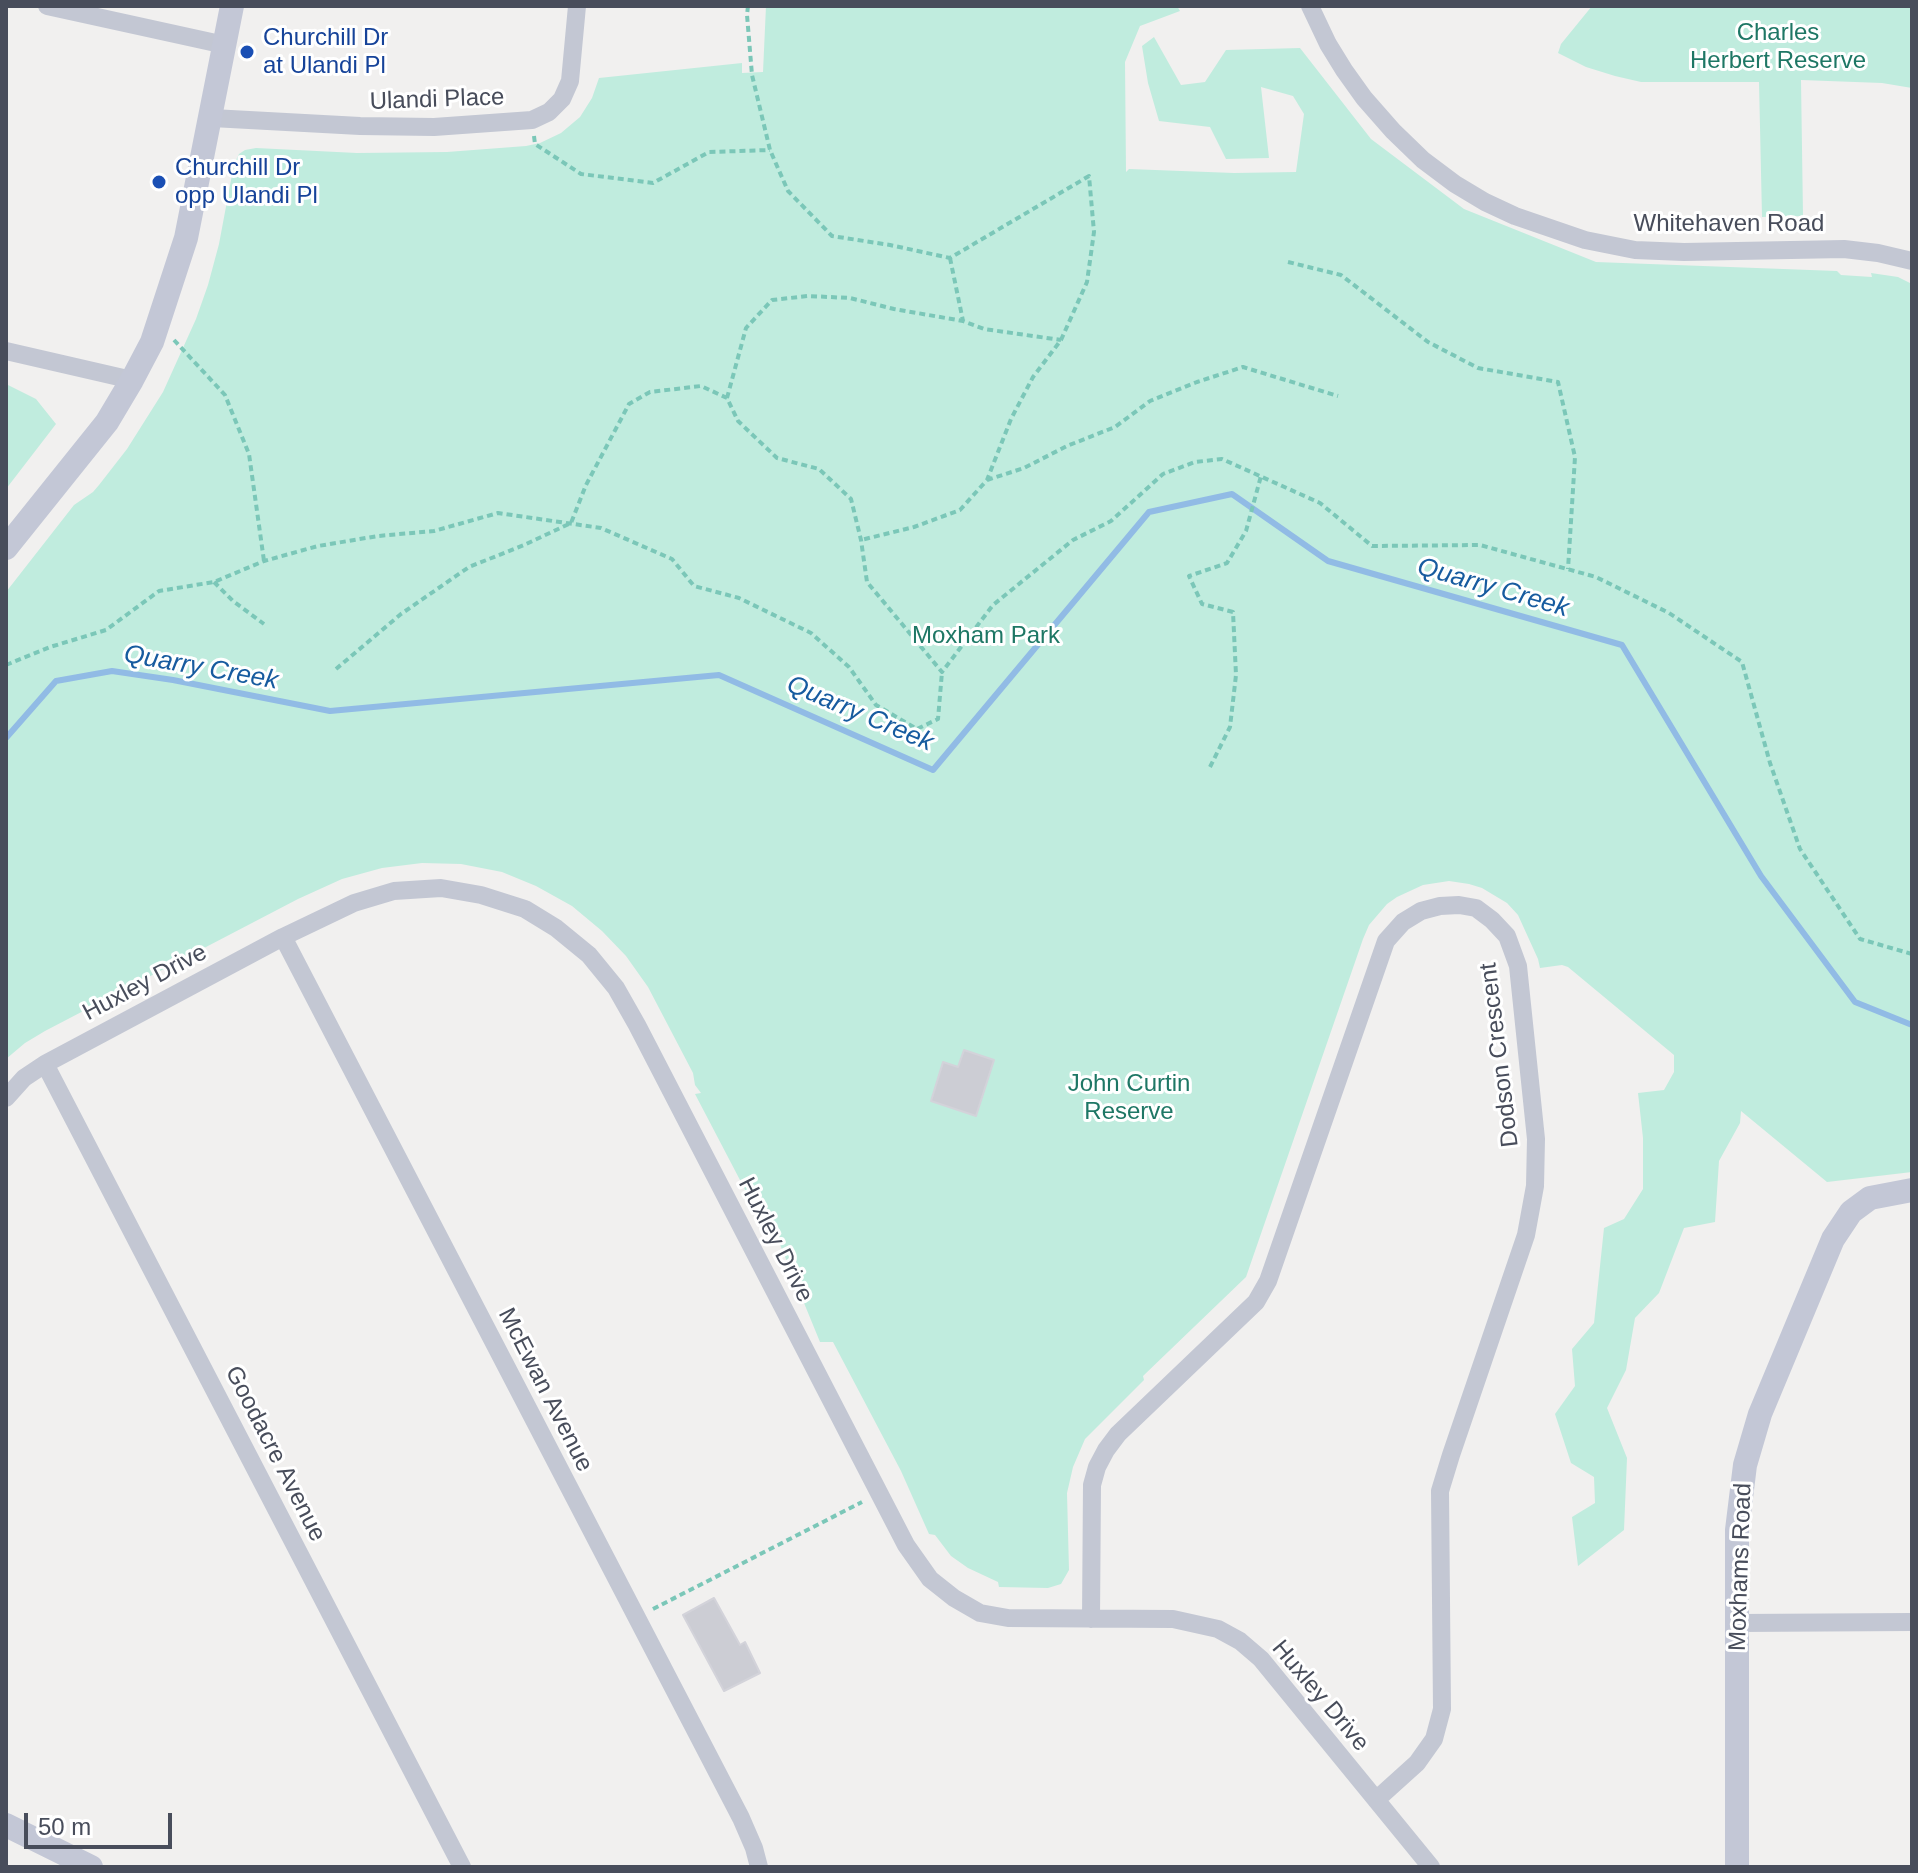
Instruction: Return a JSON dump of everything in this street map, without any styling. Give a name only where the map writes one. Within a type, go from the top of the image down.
[{"type":"street","points":[[47,6],[225,45]]},
{"type":"street","points":[[6,548],[107,422],[152,342],[186,238],[232,6]]},
{"type":"street","name":"Ulandi Place","points":[[212,118],[375,127],[434,127],[532,120],[549,112],[562,99],[570,81],[577,6]]},
{"type":"street","name":"Whitehaven Road","points":[[1310,6],[1344,70],[1393,131],[1423,160],[1455,184],[1515,216],[1585,240],[1635,250],[1844,249],[1912,261]]},
{"type":"street","points":[[6,351],[132,380]]},
{"type":"street","name":"Huxley Drive","points":[[6,1098],[24,1078],[45,1064],[283,937],[354,903],[394,891],[441,888],[481,895],[525,909],[556,928],[589,955],[616,988],[906,1545],[930,1579],[980,1613],[1008,1618],[1173,1619],[1218,1629],[1240,1641],[1261,1659],[1431,1867]]},
{"type":"street","name":"Dodson Crescent","points":[[1091,1619],[1092,1485],[1106,1450],[1118,1434],[1256,1302],[1268,1281],[1386,941],[1403,922],[1421,911],[1440,906],[1476,908],[1507,936],[1518,966],[1536,1139],[1535,1186],[1526,1235],[1440,1491],[1442,1709],[1434,1739],[1417,1763],[1376,1800]]},
{"type":"street","name":"McEwan Avenue","points":[[283,937],[741,1818],[759,1867]]},
{"type":"street","name":"Goodacre Avenue","points":[[45,1064],[462,1867]]},
{"type":"street","name":"Moxhams Road","points":[[1737,1867],[1737,1530],[1743,1474],[1760,1414],[1825,1255],[1842,1224],[1870,1198],[1912,1190]]},
{"type":"street","points":[[1738,1623],[1912,1622]]},
{"type":"street","points":[[6,1825],[91,1867]]},
{"type":"path","points":[[748,6],[752,75],[770,150],[788,191],[832,236],[950,258],[1089,176],[1094,232],[1087,282],[1061,340],[1033,377],[1011,419],[987,480],[960,510],[914,527],[861,540]]},
{"type":"path","points":[[532,120],[535,144],[581,174],[653,183],[709,152],[770,150]]},
{"type":"path","points":[[950,258],[963,321]]},
{"type":"path","points":[[1288,262],[1341,275],[1428,342],[1478,368],[1558,382],[1575,457],[1568,569]]},
{"type":"path","points":[[727,398],[746,328],[772,300],[808,296],[850,298],[963,321],[984,329],[1061,340]]},
{"type":"path","points":[[159,323],[225,395],[249,454],[264,561]]},
{"type":"path","points":[[987,480],[1024,468],[1115,427],[1150,401],[1243,367],[1338,396]]},
{"type":"path","points":[[336,669],[401,614],[469,567],[571,523],[586,485],[629,404],[650,392],[701,386],[727,398],[738,421],[777,458],[819,469],[851,499],[867,582],[942,672]]},
{"type":"path","points":[[6,665],[50,647],[106,630],[159,591],[214,582],[264,561],[318,546],[434,531],[498,513],[601,528],[672,559],[694,586],[739,598],[811,633],[849,667],[876,705],[917,729],[938,719],[942,672],[993,605],[1073,540],[1111,521],[1163,474],[1195,462],[1222,459],[1320,503],[1372,546],[1480,545],[1596,577],[1669,613],[1742,662],[1770,763],[1800,849],[1860,939],[1912,954]]},
{"type":"path","points":[[1210,767],[1230,727],[1236,675],[1233,612],[1202,604],[1189,576],[1227,563],[1246,531],[1261,476]]},
{"type":"path","points":[[214,582],[264,624]]},
{"type":"path","points":[[637,1618],[879,1493]]},
{"type":"green space","name":"Moxham Park","points":[[766,6],[1177,6],[1180,11],[1140,26],[1125,62],[1126,172],[1129,169],[1296,172],[1304,114],[1293,96],[1261,87],[1269,158],[1226,159],[1210,127],[1159,121],[1142,46],[1154,37],[1181,85],[1205,82],[1226,50],[1300,48],[1371,139],[1464,209],[1596,262],[1837,271],[1841,275],[1872,277],[1871,273],[1898,277],[1912,284],[1912,1172],[1827,1182],[1741,1111],[1740,1123],[1719,1161],[1715,1222],[1684,1228],[1659,1293],[1635,1318],[1626,1370],[1607,1408],[1627,1458],[1624,1530],[1578,1566],[1572,1517],[1595,1503],[1594,1477],[1571,1463],[1555,1414],[1575,1386],[1572,1349],[1594,1323],[1604,1228],[1624,1219],[1643,1189],[1643,1138],[1638,1093],[1664,1090],[1674,1072],[1674,1055],[1568,967],[1540,968],[1518,915],[1507,903],[1482,888],[1449,881],[1423,885],[1387,904],[1369,925],[1246,1277],[1143,1376],[1144,1380],[1085,1439],[1073,1467],[1067,1493],[1069,1570],[1061,1584],[1048,1588],[999,1587],[998,1582],[951,1556],[935,1535],[929,1534],[901,1471],[833,1342],[820,1342],[772,1225],[759,1200],[752,1203],[695,1094],[701,1093],[695,1085],[693,1073],[648,987],[626,956],[602,931],[572,906],[536,886],[502,872],[461,864],[422,863],[382,868],[342,879],[45,1031],[6,1059],[6,592],[74,505],[99,485],[127,449],[163,392],[208,285],[234,164],[239,154],[256,148],[357,153],[447,152],[540,143],[561,133],[580,117],[592,98],[599,78],[742,63],[742,73],[763,72]]},
{"type":"green space","name":"Charles Herbert Reserve","points":[[1592,6],[1912,6],[1912,88],[1882,83],[1801,80],[1803,216],[1762,217],[1759,82],[1641,82],[1586,67],[1558,53],[1561,44]]},
{"type":"green space","points":[[6,384],[36,399],[56,424],[6,489]]},
{"type":"building","points":[[964,1050],[994,1060],[976,1116],[931,1101],[943,1062],[958,1067]]},
{"type":"building","points":[[714,1598],[740,1645],[745,1642],[760,1673],[724,1691],[683,1615]]},
{"type":"waterway","name":"Quarry Creek","points":[[6,738],[56,681],[112,671],[330,711],[719,675],[933,770],[1149,512],[1232,494],[1328,561],[1622,645],[1761,876],[1855,1002],[1912,1025]]},
{"type":"place","name":"Churchill Dr at Ulandi Pl","points":[[247,52]]},
{"type":"place","name":"Churchill Dr opp Ulandi Pl","points":[[159,182]]},
{"type":"park label","name":"John Curtin Reserve","points":[[1129,1098]]}]
